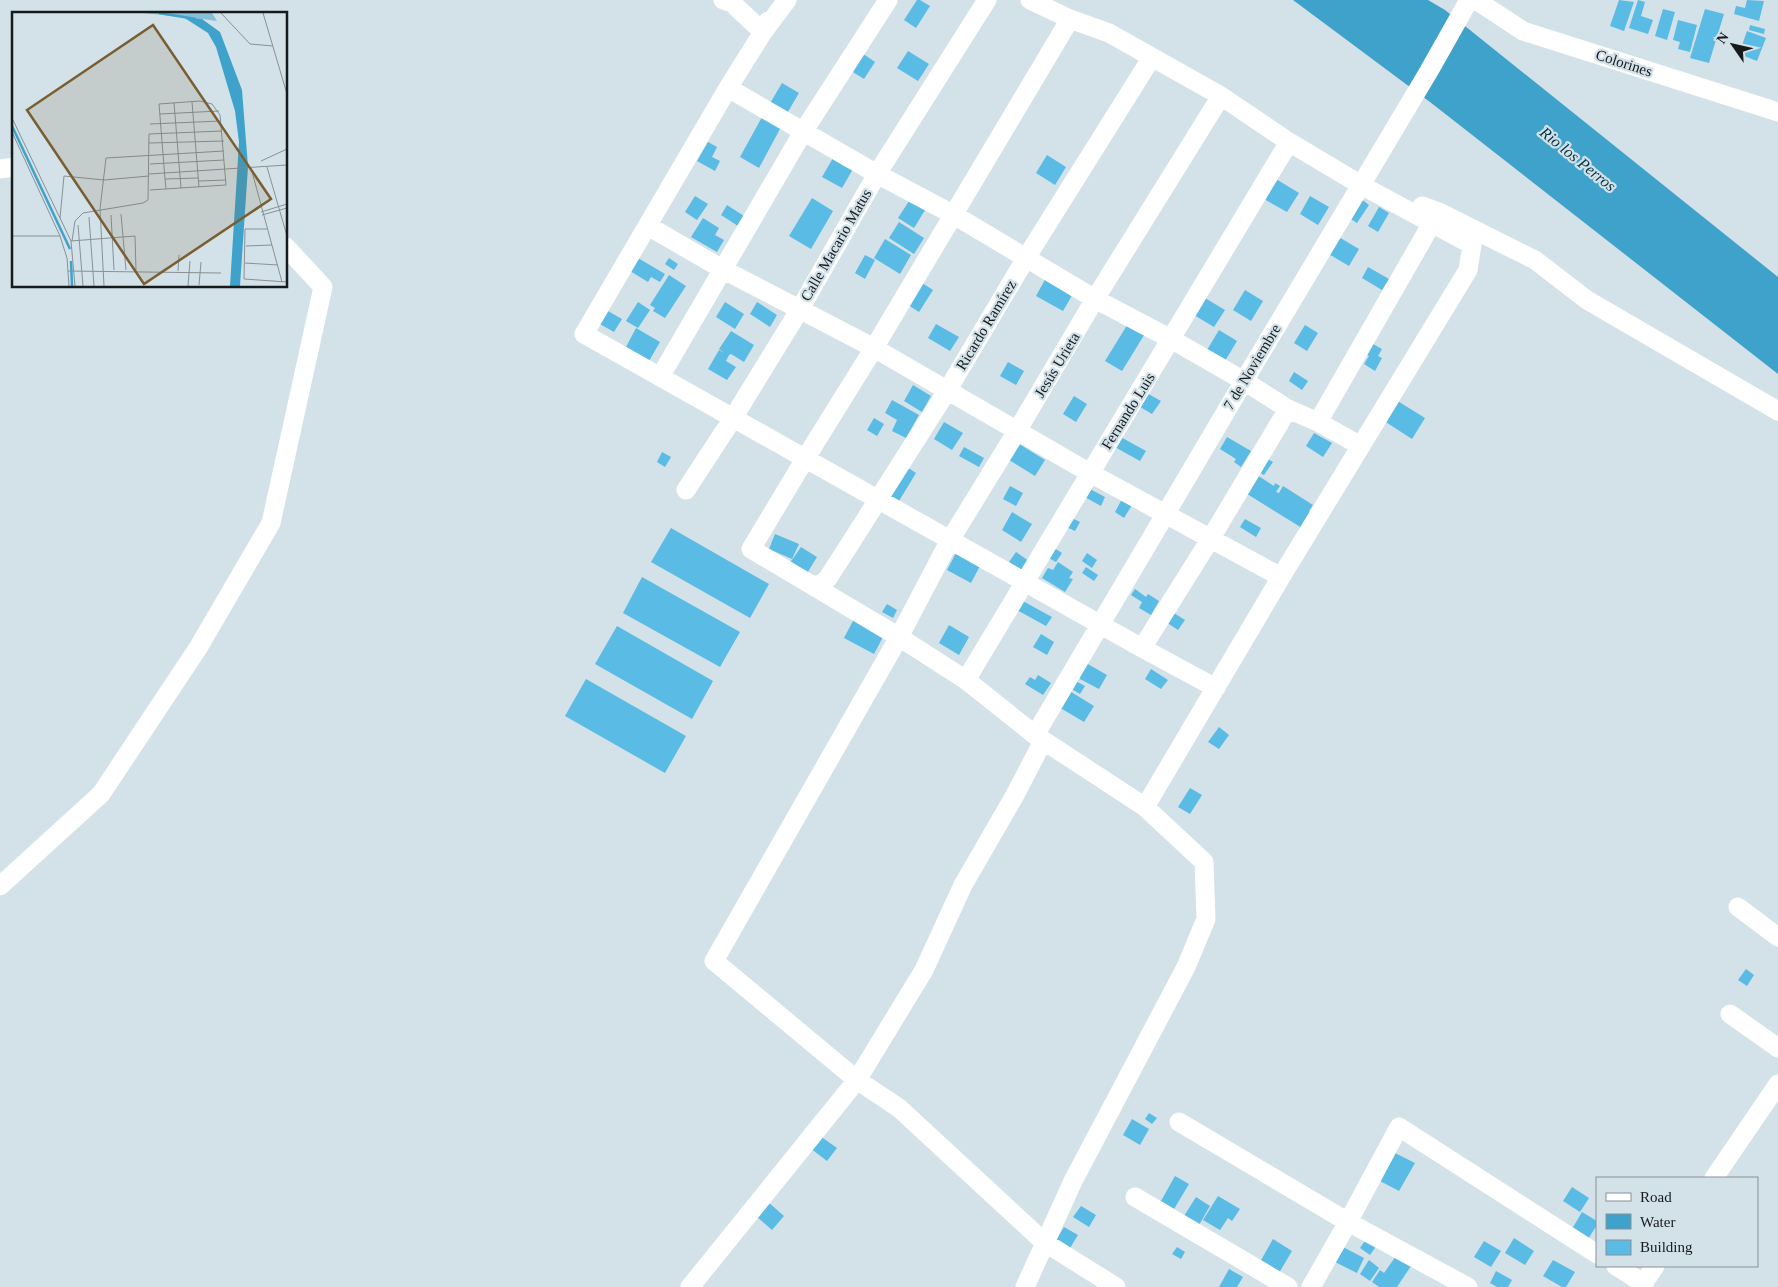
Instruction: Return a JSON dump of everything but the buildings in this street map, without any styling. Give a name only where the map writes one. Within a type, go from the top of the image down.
[{"type":"street","points":[[723,0],[732,3],[763,32]]},
{"type":"street","points":[[763,32],[778,0]]},
{"type":"street","points":[[787,0],[763,32],[728,88],[584,334],[1216,688]]},
{"type":"street","points":[[660,377],[804,132],[888,0]]},
{"type":"street","name":"Calle Macario Matus","points":[[686,490],[800,310],[876,174],[987,0]]},
{"type":"street","points":[[1030,0],[1070,19],[1109,33],[1221,96],[1289,142],[1361,185],[1472,245],[1468,270],[1281,577],[1145,808]]},
{"type":"street","name":"7 de Noviembre","points":[[690,1287],[857,1080],[924,970],[964,884],[1015,795],[1039,738],[1100,624],[1429,72],[1469,0]]},
{"type":"street","name":"Colorines","points":[[1476,0],[1523,31],[1778,112]]},
{"type":"street","points":[[1025,1287],[1073,1181],[1186,967],[1206,919],[1204,862],[1145,808],[1039,738],[966,680],[899,637],[751,549],[874,348],[1070,19]]},
{"type":"street","name":"Ricardo Ramírez","points":[[813,586],[823,583],[828,578],[878,500],[1152,57]]},
{"type":"street","points":[[728,88],[876,174],[954,215],[1095,299],[1171,339],[1288,409],[1318,422],[1361,446]]},
{"type":"street","name":"Jesús Urieta","points":[[857,1080],[714,961],[899,637],[950,540],[1095,299],[1221,96]]},
{"type":"street","name":"Fernando Luis","points":[[966,680],[1289,142]]},
{"type":"street","points":[[1361,185],[1439,212],[1535,260],[1587,300],[1778,411]]},
{"type":"street","points":[[1318,422],[1432,223]]},
{"type":"street","points":[[648,226],[724,270],[874,348],[1090,473],[1281,577]]},
{"type":"street","points":[[0,886],[101,794],[198,648],[271,523],[323,286],[288,249]]},
{"type":"street","points":[[1142,648],[1211,538],[1288,409]]},
{"type":"street","points":[[1738,907],[1778,937]]},
{"type":"street","points":[[1730,1014],[1778,1048]]},
{"type":"street","points":[[857,1080],[899,1108],[1044,1242],[1116,1287]]},
{"type":"street","points":[[1715,1177],[1778,1084]]},
{"type":"street","points":[[1179,1122],[1348,1222],[1468,1287]]},
{"type":"street","points":[[1311,1287],[1399,1127],[1596,1253]]},
{"type":"street","points":[[1135,1197],[1288,1287]]},
{"type":"street","points":[[1617,1267],[1642,1285],[1654,1267]]},
{"type":"water","name":"Rio los Perros","points":[[1293,0],[1428,0],[1445,10],[1778,277],[1778,374],[1430,102]]}]
